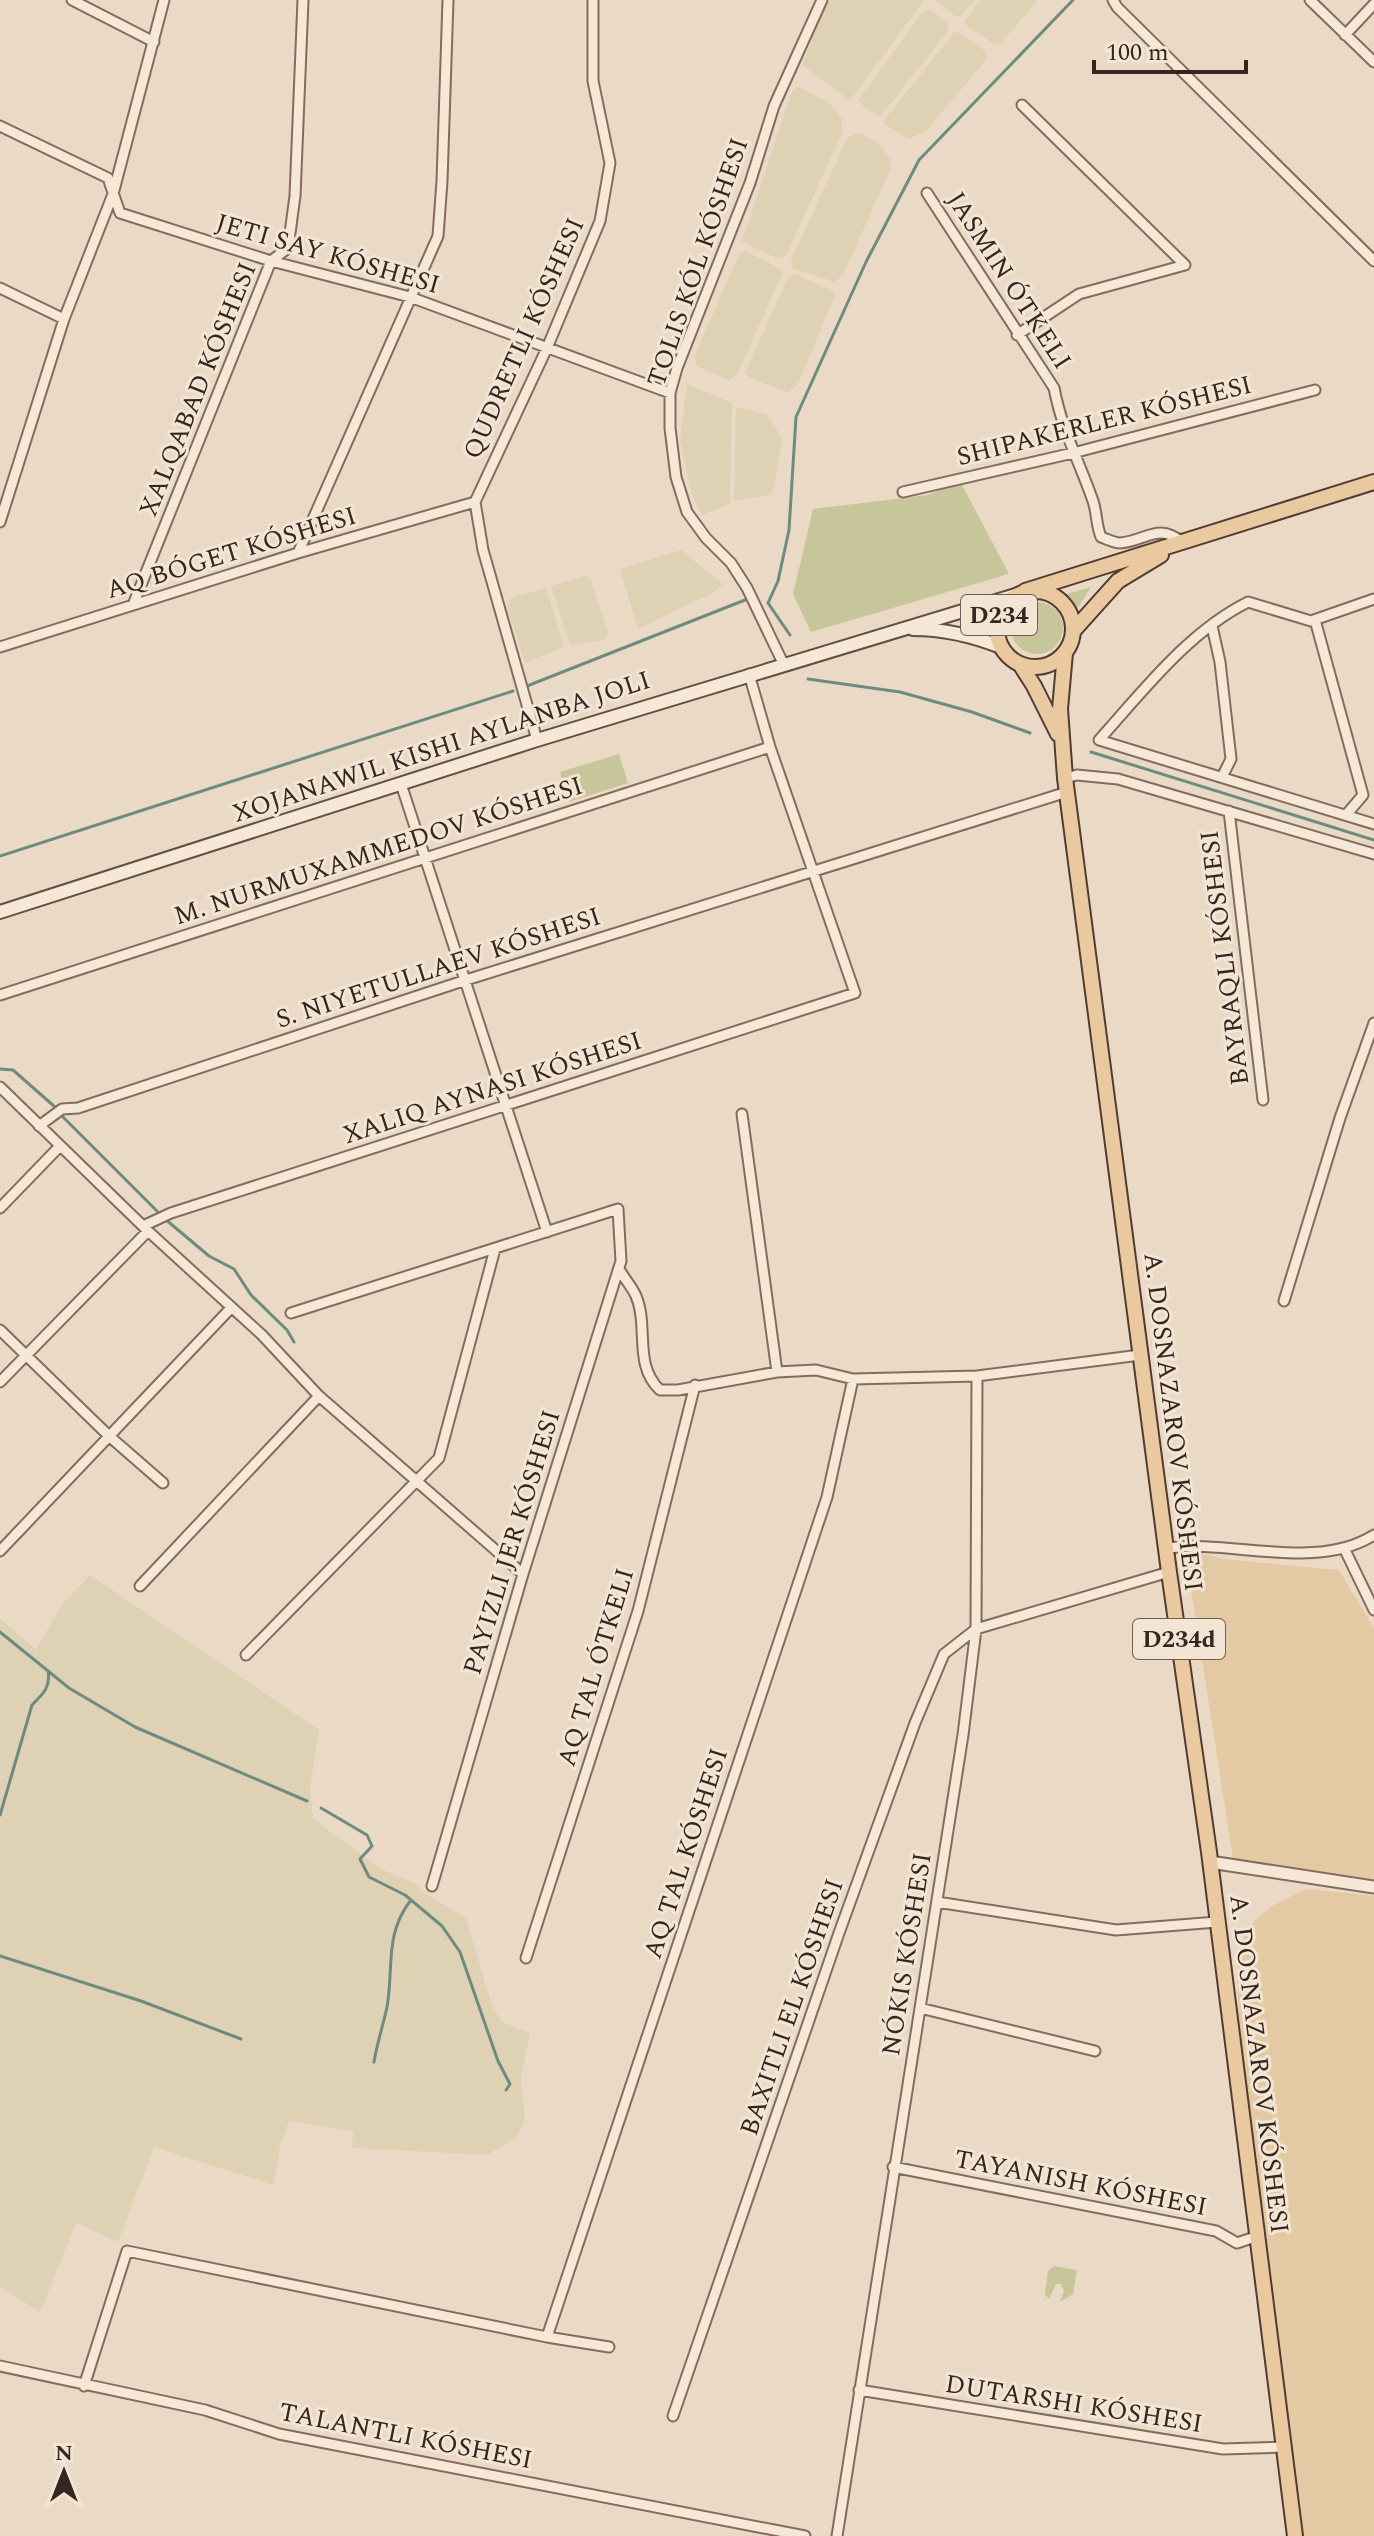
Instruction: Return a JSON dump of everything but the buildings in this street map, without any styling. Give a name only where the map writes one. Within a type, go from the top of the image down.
[{"type":"main road","name":"D234","points":[[0,912],[783,663],[1022,593],[1374,482]]},
{"type":"main road","name":"D234","points":[[1074,630],[1118,581],[1182,542]]},
{"type":"main road","name":"D234","points":[[1065,653],[1056,662],[1044,666],[1020,664],[1001,647],[997,623],[1008,601],[1022,593],[1037,590],[1059,599],[1068,607],[1074,630]]},
{"type":"main road","name":"D234","points":[[897,630],[949,632],[1001,647]]},
{"type":"main road","points":[[1065,653],[1074,630]]},
{"type":"main road","name":"D234d","points":[[1061,742],[1061,686],[1065,653]]},
{"type":"main road","name":"D234d","points":[[1020,664],[1061,742]]},
{"type":"main road","name":"A. DOSNAZAROV KÓSHESI","points":[[1061,742],[1140,1355],[1210,1862],[1295,2536]]},
{"type":"street","points":[[72,0],[154,42]]},
{"type":"street","points":[[0,522],[64,319],[113,194],[164,0]]},
{"type":"street","name":"XALQABAD KÓSHESI","points":[[133,605],[271,261],[288,248],[295,196],[303,0]]},
{"type":"street","points":[[298,553],[438,236],[448,0]]},
{"type":"street","name":"QUDRETLI KÓSHESI","points":[[475,502],[547,348],[600,221],[610,163],[593,81],[593,0]]},
{"type":"street","points":[[783,663],[747,588],[731,563],[706,538],[687,512],[676,477],[670,393],[745,196],[774,106],[822,0]]},
{"type":"street","points":[[1113,0],[1374,261]]},
{"type":"street","points":[[1310,0],[1374,62]]},
{"type":"street","points":[[1345,35],[1374,4]]},
{"type":"street","points":[[1017,335],[1079,294],[1185,265],[1022,105]]},
{"type":"street","name":"JETI SAY KÓSHESI","points":[[0,126],[108,178],[120,213],[271,261],[410,297],[670,393]]},
{"type":"street","name":"JASMIN ÓTKELI","points":[[927,193],[1054,388],[1061,422],[1095,506],[1101,537],[1118,543],[1161,532],[1172,533],[1182,542]]},
{"type":"street","points":[[0,288],[64,319]]},
{"type":"street","name":"SHIPAKERLER KÓSHESI","points":[[903,492],[1073,453],[1315,390]]},
{"type":"street","points":[[475,502],[483,550],[537,740]]},
{"type":"street","name":"AQ BÓGET KÓSHESI","points":[[0,647],[298,553],[475,502]]},
{"type":"street","points":[[1374,599],[1311,621],[1248,602],[1232,610],[1171,660],[1099,740],[1374,824]]},
{"type":"street","points":[[1315,620],[1363,795],[1346,815]]},
{"type":"street","points":[[1212,626],[1220,662],[1231,759],[1222,777]]},
{"type":"street","points":[[0,1382],[146,1228],[171,1213],[855,993],[770,747],[749,674]]},
{"type":"street","name":"M. NURMUXAMMEDOV KÓSHESI","points":[[0,995],[770,747]]},
{"type":"street","name":"S. NIYETULLAEV KÓSHESI","points":[[39,1126],[62,1109],[78,1108],[812,870],[1066,785],[1077,775],[1118,779],[1374,854]]},
{"type":"street","points":[[401,784],[547,1232]]},
{"type":"street","points":[[1229,811],[1263,1100]]},
{"type":"street","points":[[1284,1301],[1340,1118],[1374,1023]]},
{"type":"street","points":[[0,1087],[262,1335],[319,1396],[523,1574]]},
{"type":"street","points":[[742,1114],[777,1372]]},
{"type":"street","points":[[0,1208],[60,1146]]},
{"type":"street","points":[[291,1313],[618,1209],[619,1269],[523,1574],[432,1886]]},
{"type":"street","points":[[246,1655],[439,1458],[495,1249]]},
{"type":"street","points":[[619,1269],[636,1296],[643,1362],[650,1381],[660,1390],[678,1390],[777,1372],[816,1370],[853,1379],[977,1376],[1140,1355]]},
{"type":"street","points":[[0,1551],[231,1308]]},
{"type":"street","points":[[0,1330],[109,1436],[163,1483]]},
{"type":"street","name":"NÓKIS KÓSHESI","points":[[837,2536],[937,1902],[976,1629],[977,1376]]},
{"type":"street","name":"AQ TAL KÓSHESI","points":[[547,2337],[827,1497],[853,1379]]},
{"type":"street","name":"AQ TAL ÓTKELI","points":[[526,1958],[638,1611],[695,1385]]},
{"type":"street","points":[[140,1586],[319,1396]]},
{"type":"street","points":[[1166,1548],[1188,1545],[1274,1551],[1345,1550],[1374,1535]]},
{"type":"street","points":[[1345,1550],[1374,1610]]},
{"type":"street","points":[[673,2416],[835,1946],[915,1723],[944,1654],[976,1629],[1169,1572]]},
{"type":"street","points":[[1210,1862],[1374,1887]]},
{"type":"street","points":[[937,1902],[1116,1930],[1217,1922]]},
{"type":"street","points":[[920,2008],[1095,2051]]},
{"type":"street","points":[[893,2167],[1216,2231],[1237,2243],[1258,2236]]},
{"type":"street","points":[[84,2386],[127,2251],[609,2347]]},
{"type":"street","points":[[0,2366],[205,2410],[279,2434],[805,2536]]},
{"type":"street","points":[[859,2390],[1223,2449],[1284,2447]]},
{"type":"shaded area","points":[[830,0],[924,0],[850,101],[802,65]]},
{"type":"shaded area","points":[[935,0],[974,0],[961,16],[955,16]]},
{"type":"shaded area","points":[[981,0],[1038,0],[1000,44],[995,45],[966,25],[965,20]]},
{"type":"shaded area","points":[[925,9],[949,24],[947,32],[880,117],[863,107],[858,100]]},
{"type":"shaded area","points":[[955,32],[985,51],[986,60],[926,131],[909,139],[885,125],[884,120]]},
{"type":"shaded area","points":[[799,87],[829,103],[842,119],[842,133],[786,256],[776,258],[742,242],[792,91]]},
{"type":"shaded area","points":[[859,133],[879,143],[891,161],[890,170],[843,275],[835,282],[792,268],[791,260],[848,137]]},
{"type":"shaded area","points":[[744,251],[781,269],[782,274],[738,373],[729,381],[696,365],[695,355],[740,252]]},
{"type":"shaded area","points":[[795,274],[833,291],[834,297],[798,384],[788,393],[745,373],[788,277]]},
{"type":"shaded area","points":[[687,384],[732,403],[730,504],[702,515],[692,495],[680,441]]},
{"type":"shaded area","points":[[736,407],[767,414],[782,438],[773,492],[734,501]]},
{"type":"shaded area","points":[[681,550],[723,584],[714,592],[638,629],[620,569]]},
{"type":"shaded area","points":[[585,576],[590,579],[608,632],[605,640],[570,645],[551,586]]},
{"type":"shaded area","points":[[546,588],[564,647],[525,663],[507,607],[511,598]]},
{"type":"shaded area","points":[[90,1575],[319,1730],[310,1788],[313,1819],[381,1869],[414,1883],[423,1892],[466,1918],[492,2006],[502,2022],[530,2033],[521,2078],[525,2120],[517,2137],[487,2155],[351,2148],[354,2131],[289,2121],[280,2145],[274,2185],[154,2147],[118,2242],[76,2223],[40,2312],[0,2287],[0,1618],[36,1650],[62,1604]]},
{"type":"green space","points":[[960,481],[1009,574],[811,632],[793,594],[813,509],[928,495]]},
{"type":"green space","points":[[1091,587],[1075,613],[1070,603],[1059,596]]},
{"type":"green space","points":[[1037,602],[1056,609],[1063,628],[1056,647],[1037,654],[1018,647],[1011,628],[1018,609]]},
{"type":"green space","points":[[995,613],[991,635],[968,622]]},
{"type":"green space","points":[[619,754],[628,783],[569,802],[560,772]]},
{"type":"green space","points":[[1054,2266],[1077,2270],[1073,2294],[1060,2302],[1064,2291],[1061,2284],[1056,2284],[1049,2299],[1045,2295],[1048,2271]]},
{"type":"sand","points":[[1201,1553],[1223,1559],[1339,1570],[1374,1628],[1374,1884],[1233,1858],[1187,1564]]},
{"type":"sand","points":[[1308,1889],[1374,1896],[1374,2536],[1300,2536],[1239,2024],[1238,1976],[1243,1940],[1251,1925],[1264,1912]]},
{"type":"waterway","points":[[790,635],[768,603],[778,581],[789,530],[796,417],[866,262],[919,160],[1073,0]]},
{"type":"waterway","points":[[527,686],[745,600]]},
{"type":"waterway","points":[[808,679],[900,692],[972,712],[1030,733]]},
{"type":"waterway","points":[[0,856],[513,691]]},
{"type":"waterway","points":[[1091,752],[1374,840]]},
{"type":"waterway","points":[[0,1069],[13,1070],[55,1107]]},
{"type":"waterway","points":[[62,1116],[157,1211]]},
{"type":"waterway","points":[[165,1219],[209,1256],[234,1269],[251,1295],[287,1330],[294,1342]]},
{"type":"waterway","points":[[0,1632],[69,1688],[135,1727],[307,1801]]},
{"type":"waterway","points":[[0,1815],[32,1705],[47,1686],[48,1671]]},
{"type":"waterway","points":[[321,1808],[367,1835],[372,1846],[360,1859],[369,1877],[405,1895],[442,1926],[460,1952],[498,2061],[510,2084],[506,2090]]},
{"type":"waterway","points":[[374,2062],[387,2007],[393,1939],[411,1900]]},
{"type":"waterway","points":[[0,1956],[141,2001],[241,2039]]}]
